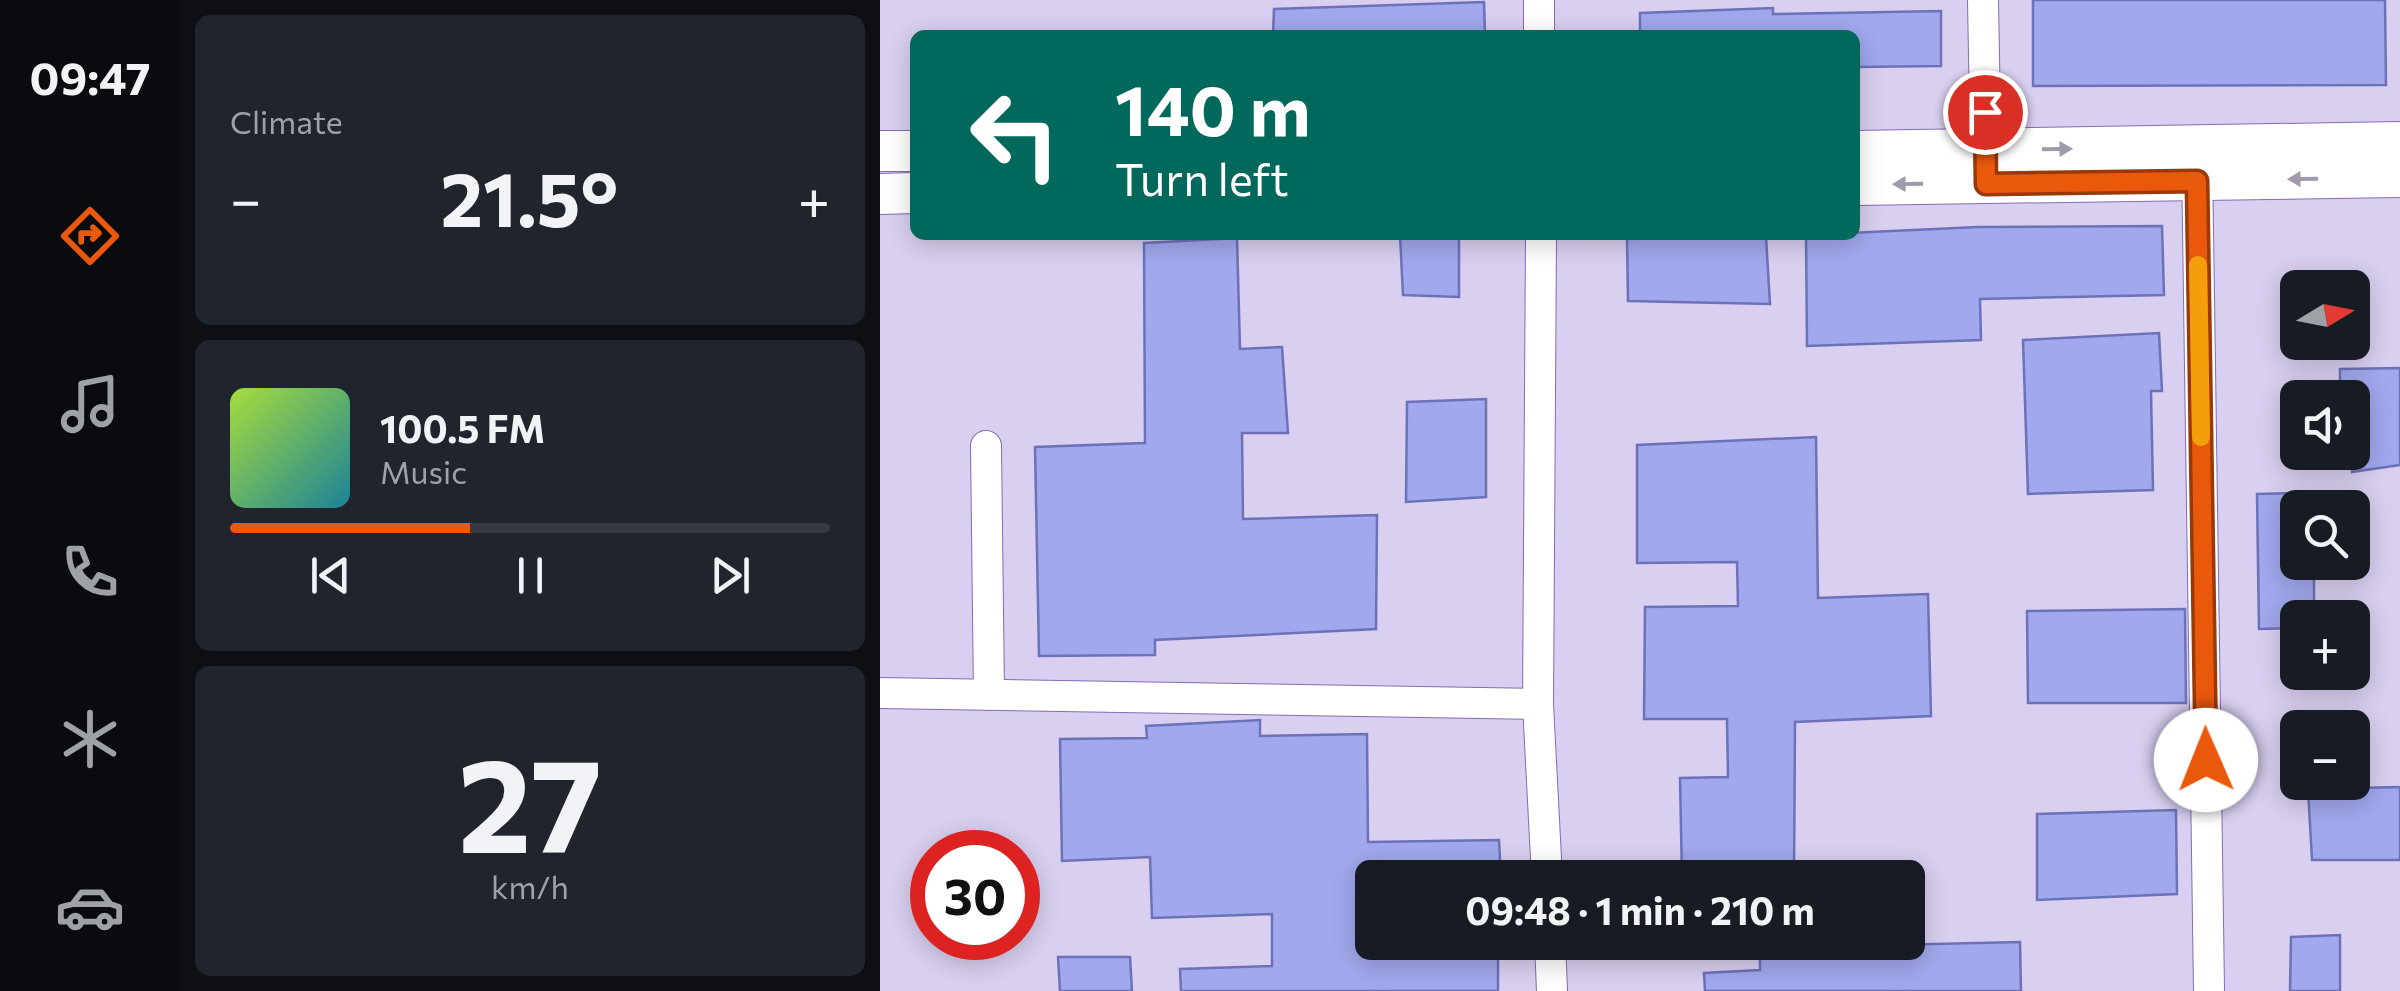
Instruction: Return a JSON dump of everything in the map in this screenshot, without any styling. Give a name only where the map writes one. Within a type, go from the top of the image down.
[{"type":"main road","points":[[1860,184],[1986,167],[2197,163],[2400,142]]},
{"type":"main road","points":[[880,151],[910,151]]},
{"type":"main road","points":[[1860,152],[1986,167]]},
{"type":"main road","points":[[2197,163],[2400,177]]},
{"type":"main road","points":[[880,194],[910,194]]},
{"type":"street","points":[[1539,0],[1540,30]]},
{"type":"street","points":[[1983,0],[1986,167]]},
{"type":"street","points":[[2197,163],[2209,991]]},
{"type":"street","points":[[1541,240],[1538,704],[1545,860]]},
{"type":"street","points":[[986,446],[989,695]]},
{"type":"street","points":[[880,694],[1538,704]]},
{"type":"street","points":[[1551,960],[1552,991]]},
{"type":"shaded area","points":[[880,0],[2400,0],[2400,991],[880,991]]},
{"type":"building","points":[[2033,0],[2385,0],[2386,85],[2033,86]]},
{"type":"building","points":[[1484,2],[1485,30],[1273,30],[1274,9]]},
{"type":"building","points":[[1773,8],[1773,14],[1941,11],[1941,66],[1860,67],[1860,30],[1640,30],[1640,13]]},
{"type":"building","points":[[2162,226],[2164,295],[1980,299],[1981,340],[1807,346],[1806,240],[1860,240],[1860,232]]},
{"type":"building","points":[[1237,240],[1240,349],[1282,347],[1288,433],[1242,433],[1243,519],[1377,515],[1376,629],[1155,640],[1155,655],[1039,656],[1035,447],[1145,443],[1144,243]]},
{"type":"building","points":[[1400,240],[1459,240],[1459,297],[1403,295]]},
{"type":"building","points":[[1627,240],[1766,240],[1770,304],[1628,301]]},
{"type":"building","points":[[2159,333],[2162,391],[2151,391],[2153,490],[2028,494],[2023,340]]},
{"type":"building","points":[[2400,368],[2400,465],[2370,469],[2370,380],[2340,380],[2340,369]]},
{"type":"building","points":[[1486,399],[1486,497],[1406,502],[1407,402]]},
{"type":"building","points":[[1816,437],[1818,598],[1928,594],[1931,716],[1795,722],[1794,860],[1682,860],[1680,778],[1728,777],[1727,719],[1644,719],[1645,607],[1738,606],[1737,562],[1637,563],[1637,445]]},
{"type":"building","points":[[2280,493],[2280,580],[2314,580],[2314,600],[2280,600],[2280,628],[2259,629],[2257,494]]},
{"type":"building","points":[[2185,609],[2186,703],[2028,703],[2027,611]]},
{"type":"building","points":[[1260,720],[1260,736],[1367,734],[1368,842],[1499,840],[1500,860],[1355,860],[1355,960],[1498,960],[1498,991],[1181,991],[1180,969],[1272,966],[1272,914],[1152,918],[1150,857],[1062,861],[1060,739],[1147,738],[1146,726]]},
{"type":"building","points":[[2400,787],[2400,860],[2312,860],[2309,800],[2370,800],[2370,788]]},
{"type":"building","points":[[2176,810],[2177,894],[2037,900],[2037,814]]},
{"type":"building","points":[[2340,935],[2340,991],[2290,991],[2291,937]]},
{"type":"building","points":[[2020,942],[2021,991],[1705,991],[1704,973],[1760,970],[1760,960],[1925,960],[1925,944]]},
{"type":"building","points":[[1058,957],[1130,957],[1132,991],[1060,991]]},
{"type":"slow traffic","points":[[2198,265],[2201,437]]},
{"type":"route","points":[[1985,112],[1986,184],[2197,181],[2206,760]]}]
